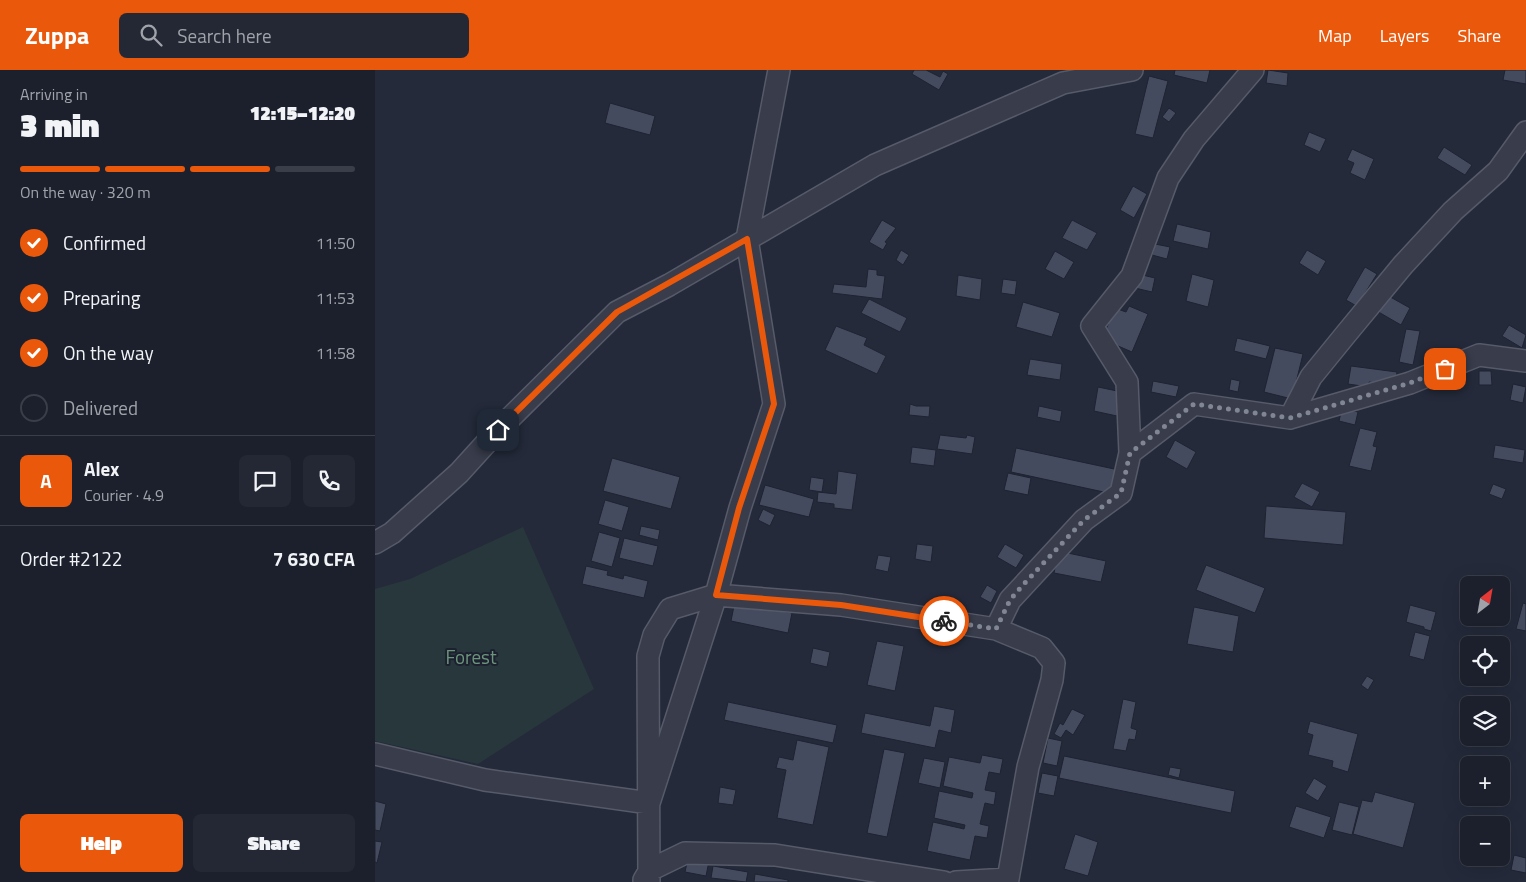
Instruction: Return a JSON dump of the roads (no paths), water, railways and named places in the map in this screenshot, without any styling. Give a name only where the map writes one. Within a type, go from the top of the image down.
[{"type":"street","points":[[649,803],[716,595],[739,508],[774,404],[747,239],[779,70]]},
{"type":"street","points":[[375,543],[392,533],[459,473],[498,430],[617,312],[875,165],[1063,83],[1132,70]]},
{"type":"street","points":[[996,629],[1010,600],[1043,563],[1084,520],[1121,493],[1130,453],[1127,382],[1092,326],[1131,276],[1168,178],[1194,139],[1253,70]]},
{"type":"street","points":[[1290,418],[1311,377],[1374,300],[1453,211],[1498,171],[1526,132]]},
{"type":"street","points":[[1130,453],[1194,404],[1290,418],[1410,383],[1479,355],[1526,361]]},
{"type":"street","points":[[647,878],[649,656],[654,635],[670,609],[716,595],[841,605],[996,629],[1042,648],[1054,663],[1052,680],[1028,767],[1011,881],[956,882]]},
{"type":"street","points":[[375,754],[485,780],[649,803]]},
{"type":"street","points":[[647,878],[685,853],[775,854],[944,882]]},
{"type":"park label","name":"Forest","points":[[471,656]]}]
